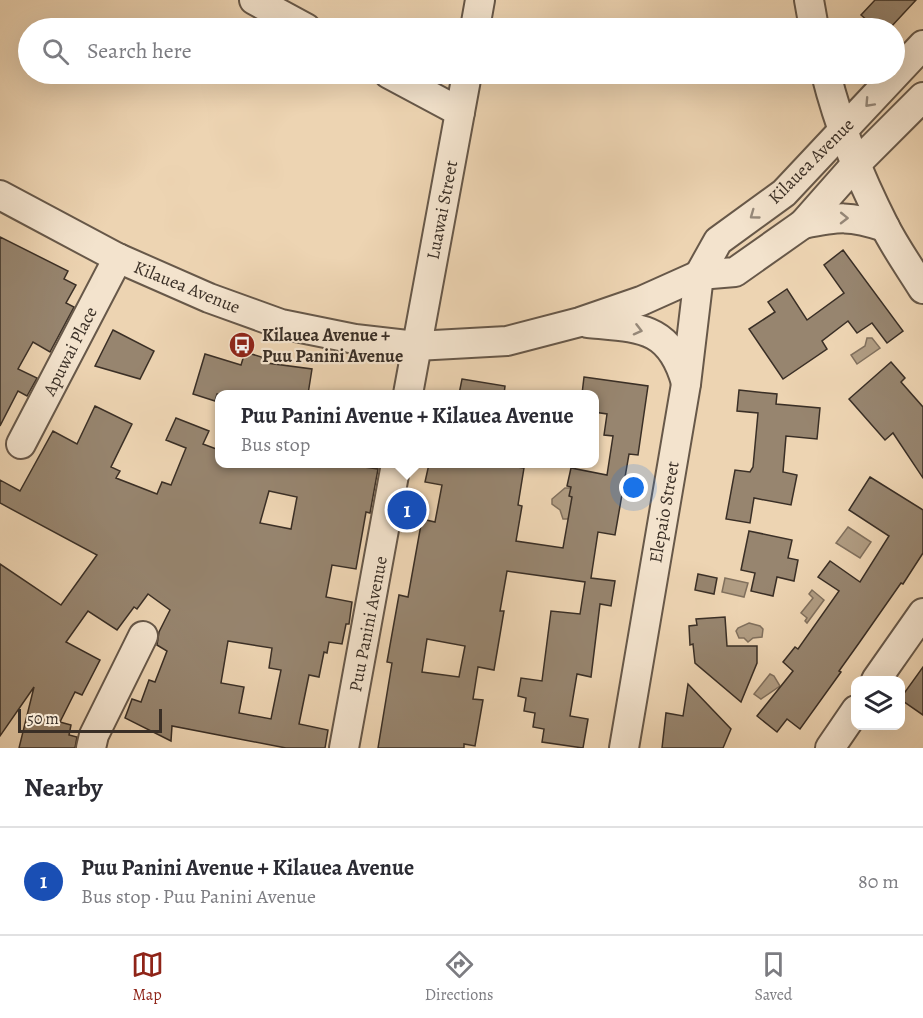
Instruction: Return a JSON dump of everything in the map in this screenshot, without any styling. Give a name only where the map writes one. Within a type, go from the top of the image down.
[{"type":"street","points":[[254,0],[287,18]]},
{"type":"street","points":[[477,18],[480,0]]},
{"type":"street","points":[[809,0],[812,18]]},
{"type":"street","points":[[407,84],[460,112]]},
{"type":"street","name":"Luawai Street","points":[[416,346],[465,84]]},
{"type":"street","points":[[829,84],[842,131],[856,164],[885,227],[923,289]]},
{"type":"street","name":"Kilauea Avenue","points":[[699,275],[718,241],[784,193],[884,84]]},
{"type":"street","name":"Kilauea Avenue","points":[[0,195],[118,258],[208,298],[281,324],[355,339],[416,346],[507,341],[580,322],[641,301],[699,275],[735,272],[804,224],[856,164],[923,97]]},
{"type":"street","points":[[804,224],[841,217],[863,219],[885,227]]},
{"type":"street","name":"Apuwai Place","points":[[21,444],[118,258]]},
{"type":"street","name":"Elepaio Street","points":[[624,748],[686,384],[699,275]]},
{"type":"street","points":[[580,322],[643,331],[665,341],[675,354],[686,384]]},
{"type":"street","points":[[409,390],[416,346]]},
{"type":"street","name":"Puu Panini Avenue","points":[[344,748],[395,468]]},
{"type":"street","points":[[879,676],[923,613]]},
{"type":"street","points":[[91,748],[94,735],[142,636]]},
{"type":"street","points":[[830,748],[851,717]]},
{"type":"shaded area","points":[[867,338],[872,338],[880,348],[857,364],[851,355],[865,346]]},
{"type":"shaded area","points":[[565,488],[571,488],[573,496],[568,519],[563,519],[560,510],[552,504],[552,499]]},
{"type":"shaded area","points":[[848,527],[871,542],[860,558],[836,543]]},
{"type":"shaded area","points":[[725,578],[748,583],[744,597],[722,592]]},
{"type":"shaded area","points":[[812,590],[824,600],[807,623],[805,621],[807,618],[801,613],[813,598],[809,594]]},
{"type":"shaded area","points":[[749,623],[763,629],[762,637],[753,638],[748,642],[744,638],[739,638],[736,631],[738,628]]},
{"type":"shaded area","points":[[770,674],[780,686],[761,699],[754,694]]},
{"type":"building","points":[[875,0],[916,0],[899,18],[864,18],[861,15]]},
{"type":"building","points":[[0,237],[68,271],[64,279],[76,285],[66,303],[74,307],[50,352],[33,342],[18,369],[37,378],[27,396],[18,391],[0,426]]},
{"type":"building","points":[[843,250],[903,331],[887,343],[872,323],[857,333],[848,321],[822,341],[827,349],[783,379],[749,329],[775,312],[768,302],[787,289],[807,320],[844,293],[824,265]]},
{"type":"building","points":[[113,330],[154,351],[140,379],[95,366]]},
{"type":"building","points":[[245,352],[268,359],[267,363],[312,369],[309,390],[215,390],[215,401],[193,394],[205,354],[241,365]]},
{"type":"building","points":[[891,362],[905,378],[901,382],[923,407],[923,478],[893,433],[885,440],[849,399]]},
{"type":"building","points":[[584,377],[648,386],[638,455],[629,454],[615,535],[598,532],[591,578],[615,581],[611,606],[600,604],[591,677],[577,674],[570,716],[588,719],[583,748],[542,742],[544,729],[533,727],[535,713],[524,711],[526,698],[518,696],[521,678],[542,681],[551,611],[580,614],[585,582],[507,571],[500,611],[504,611],[494,670],[478,667],[473,699],[483,700],[475,746],[464,744],[464,748],[378,748],[392,663],[387,662],[399,595],[408,597],[422,519],[435,522],[442,485],[425,482],[428,468],[524,468],[518,505],[522,506],[516,541],[563,548],[572,497],[569,496],[571,487],[567,486],[571,468],[607,475],[613,436],[604,435],[607,414],[599,413],[599,390],[582,390]],"holes":[[[427,639],[465,646],[459,677],[422,672]]]},
{"type":"building","points":[[462,379],[505,386],[504,390],[460,390]]},
{"type":"building","points":[[739,390],[777,394],[776,404],[820,408],[817,439],[786,436],[783,472],[797,475],[791,505],[754,498],[750,523],[726,519],[735,470],[750,472],[753,467],[758,413],[737,411]]},
{"type":"building","points":[[95,406],[132,424],[111,467],[120,471],[116,478],[157,494],[162,482],[171,485],[186,448],[166,440],[176,418],[209,431],[203,444],[215,448],[215,468],[378,469],[370,513],[366,512],[356,569],[332,565],[326,597],[352,602],[349,624],[346,624],[342,644],[329,642],[327,653],[324,652],[319,677],[309,675],[299,724],[328,730],[325,748],[286,748],[172,726],[171,741],[125,718],[132,699],[141,702],[149,680],[155,682],[167,651],[157,645],[159,632],[170,610],[148,594],[137,609],[134,607],[117,630],[88,611],[66,642],[100,660],[82,695],[75,692],[60,722],[71,725],[69,735],[77,737],[75,748],[19,748],[34,687],[0,736],[0,564],[61,605],[97,555],[0,503],[0,480],[20,491],[53,431],[77,444]],"holes":[[[269,491],[297,497],[291,529],[260,523]],[[228,641],[272,648],[269,668],[281,670],[271,719],[239,713],[244,687],[221,683]]]},
{"type":"building","points":[[870,477],[923,510],[923,553],[800,729],[787,719],[777,732],[757,716],[793,671],[783,662],[795,647],[798,649],[839,591],[818,577],[830,561],[860,582],[889,536],[849,510]]},
{"type":"building","points":[[749,531],[792,540],[788,558],[798,560],[794,581],[777,577],[773,596],[751,591],[755,573],[741,570]]},
{"type":"building","points":[[698,574],[717,578],[714,594],[695,590]]},
{"type":"building","points":[[725,617],[727,646],[757,646],[757,663],[741,702],[695,663],[693,644],[690,645],[689,626],[697,625],[696,619]]},
{"type":"building","points":[[923,667],[923,715],[905,702],[905,692]]},
{"type":"building","points":[[688,684],[731,729],[723,748],[662,748],[666,713],[683,716]]},
{"type":"place","name":"Kilauea Avenue + Puu Panini Avenue","points":[[242,345]]},
{"type":"place","name":"Puu Panini Avenue + Kilauea Avenue","points":[[407,510]]}]
